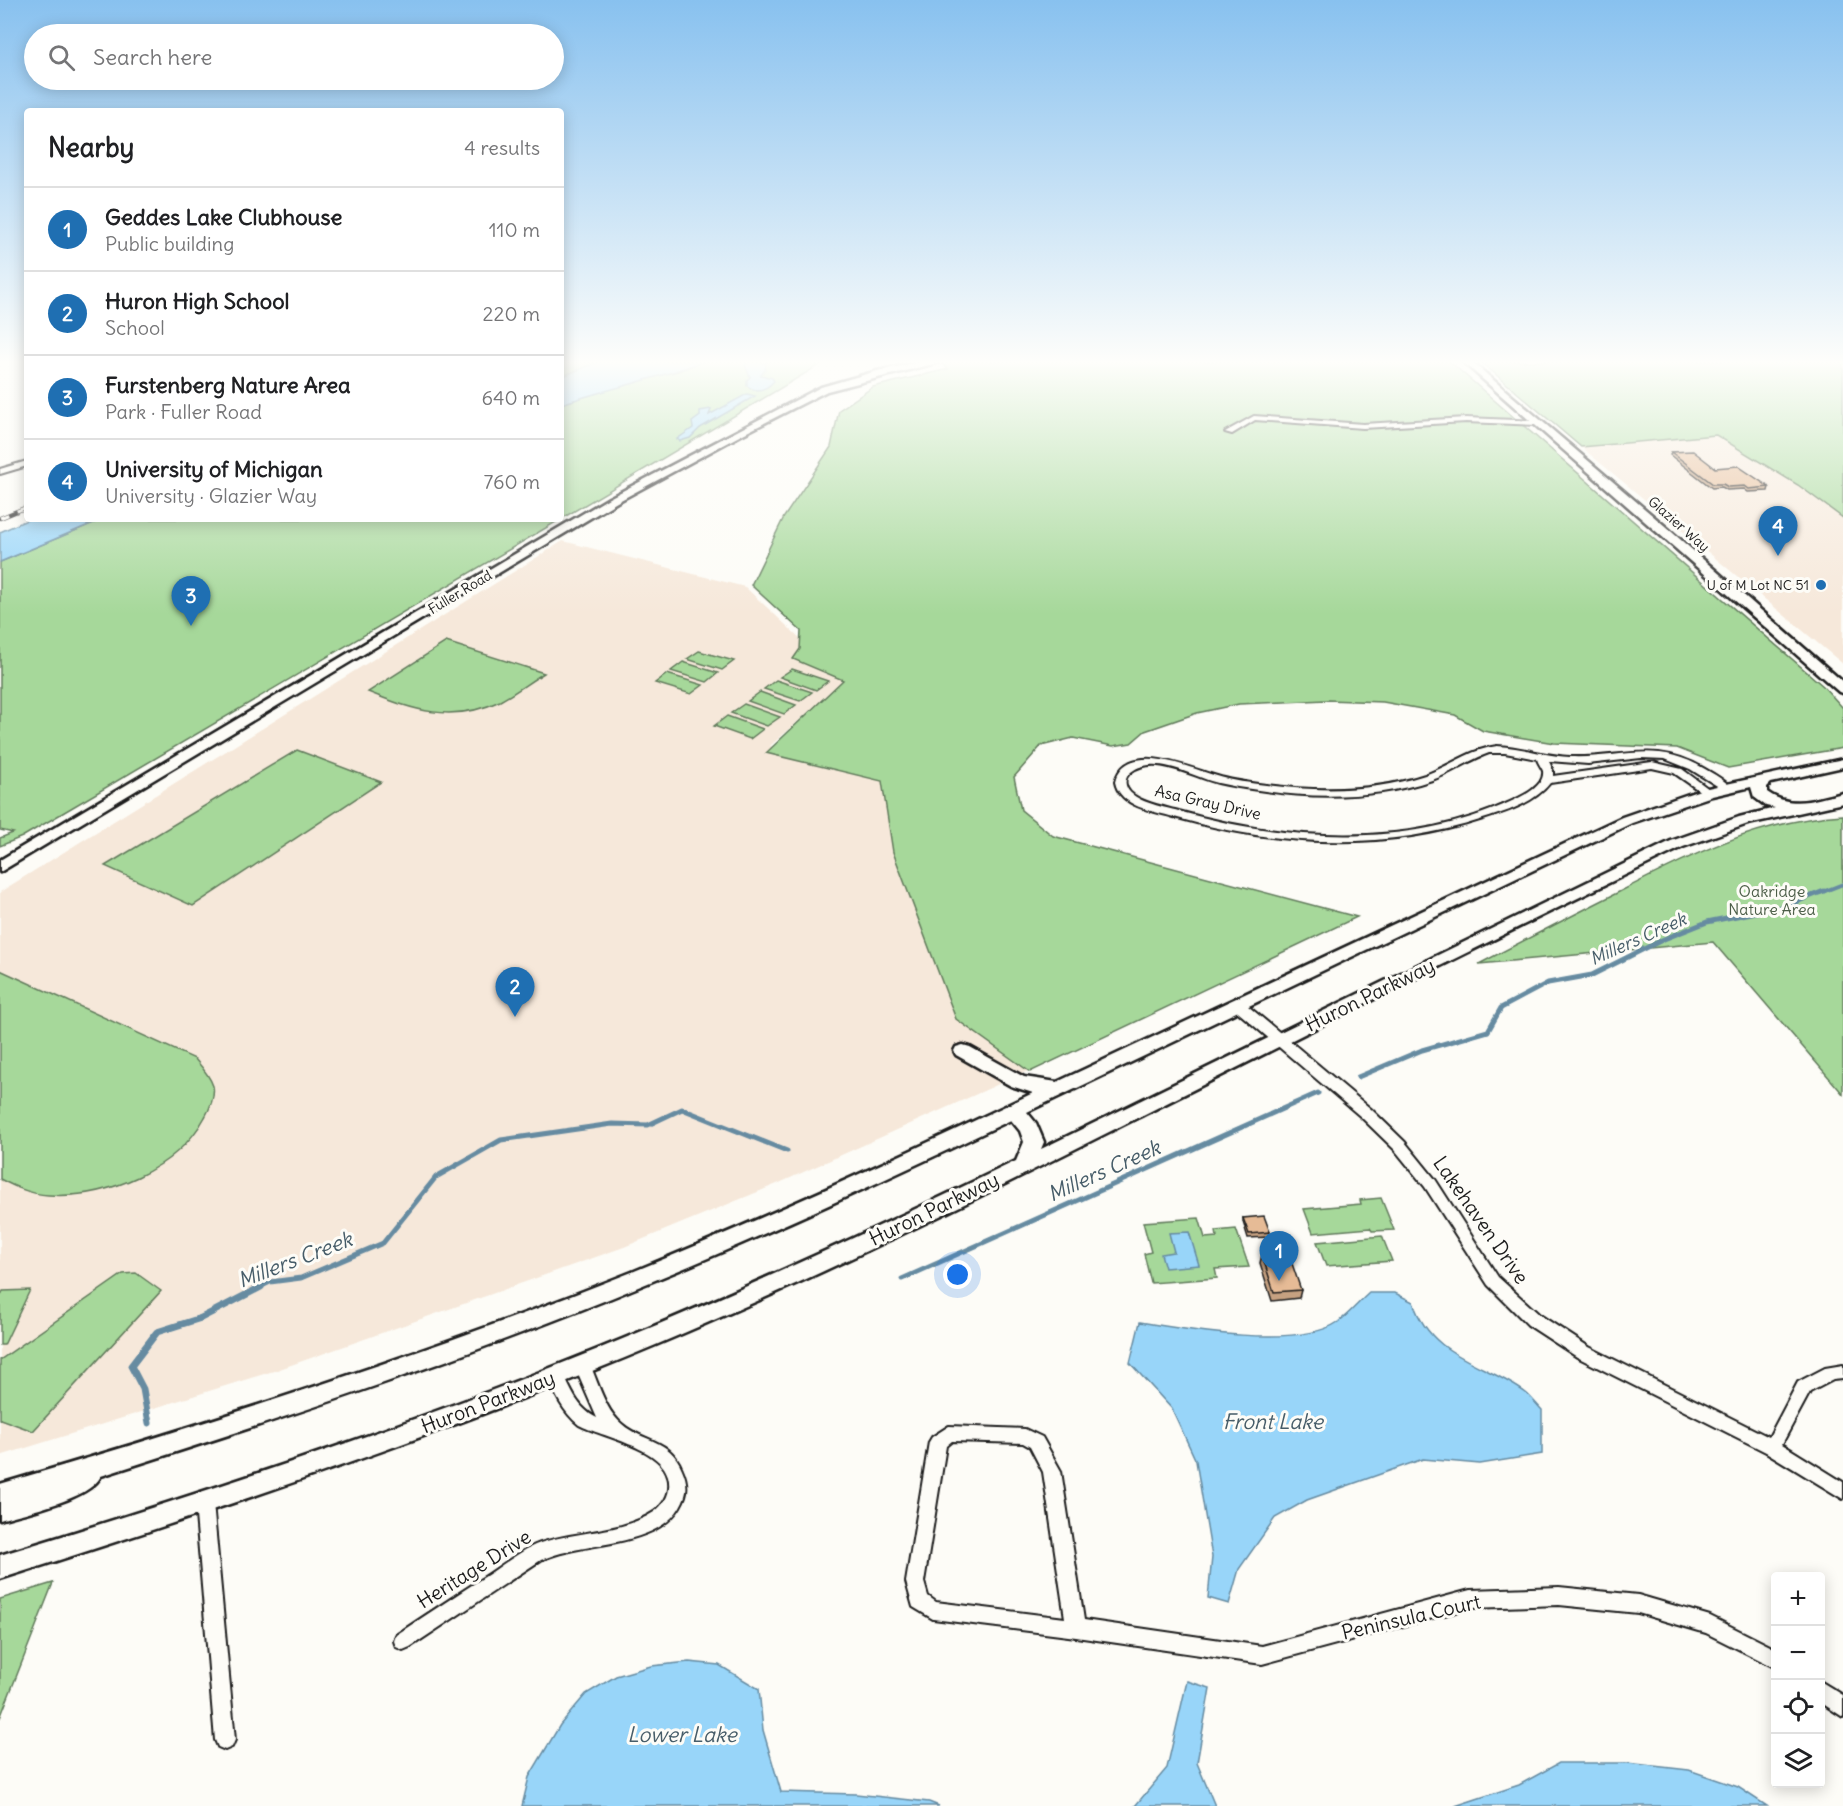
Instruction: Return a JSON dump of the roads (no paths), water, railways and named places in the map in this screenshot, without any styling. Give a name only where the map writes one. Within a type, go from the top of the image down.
[{"type":"main road","name":"Fuller Road","points":[[0,867],[614,500],[714,445]]},
{"type":"main road","points":[[0,1495],[102,1466],[358,1383],[560,1309],[737,1237],[868,1179],[1627,820],[1726,787],[1843,763]]},
{"type":"main road","points":[[1768,778],[1758,790],[1763,798],[1776,805],[1797,808]]},
{"type":"main road","name":"Huron Parkway","points":[[0,1567],[204,1503],[360,1449],[556,1376],[815,1266],[1677,844],[1744,820],[1843,798]]},
{"type":"main road","points":[[963,1051],[1024,1086],[1043,1089],[1062,1087]]},
{"type":"main road","points":[[1014,1110],[1029,1128],[1034,1142],[1024,1165]]},
{"type":"main road","points":[[0,1509],[68,1488],[102,1466]]},
{"type":"street","name":"Glazier Way","points":[[1564,445],[1843,689]]},
{"type":"street","points":[[0,472],[24,464]]},
{"type":"street","name":"Asa Gray Drive","points":[[1708,792],[1677,771],[1652,765],[1548,780],[1532,793],[1506,808],[1431,831],[1353,838],[1279,834],[1203,821],[1144,804],[1123,791],[1120,784],[1121,776],[1129,768],[1152,762],[1251,787],[1303,792],[1375,790],[1416,782],[1451,769],[1488,750],[1512,750],[1541,757],[1576,761],[1637,754],[1660,755],[1690,765],[1726,787]]},
{"type":"street","points":[[1541,757],[1548,771],[1548,780]]},
{"type":"street","name":"Lakehaven Drive","points":[[1237,1004],[1366,1113],[1400,1146],[1430,1183],[1493,1281],[1534,1320],[1583,1352],[1772,1447],[1843,1491]]},
{"type":"street","name":"Heritage Drive","points":[[582,1365],[606,1419],[617,1431]]},
{"type":"street","points":[[1772,1447],[1804,1387],[1831,1373],[1843,1372]]},
{"type":"street","name":"Heritage Drive","points":[[403,1641],[535,1554],[553,1546],[617,1536],[636,1530],[657,1519],[669,1507],[677,1494],[678,1478],[672,1464],[658,1452],[617,1431],[587,1423],[574,1412],[556,1376]]},
{"type":"street","name":"Peninsula Court","points":[[1076,1628],[1052,1471],[1036,1442],[1025,1436],[949,1434],[938,1442],[915,1582],[920,1601],[933,1610],[1262,1655],[1470,1599],[1559,1596],[1638,1604],[1710,1625],[1771,1656]]},
{"type":"street","points":[[204,1503],[225,1740]]},
{"type":"street","points":[[1825,1693],[1843,1707]]},
{"type":"water","points":[[24,521],[96,522],[0,562],[0,532]]},
{"type":"water","points":[[1189,1232],[1199,1265],[1165,1268],[1161,1254],[1174,1252],[1169,1233]]},
{"type":"water","name":"Front Lake","points":[[1369,1293],[1395,1293],[1413,1302],[1421,1321],[1446,1347],[1460,1357],[1510,1382],[1528,1395],[1542,1410],[1542,1454],[1480,1464],[1423,1459],[1307,1500],[1275,1518],[1239,1569],[1229,1604],[1208,1598],[1212,1557],[1196,1461],[1172,1409],[1130,1363],[1140,1322],[1213,1333],[1297,1335],[1320,1330],[1338,1322]]},
{"type":"water","name":"Lower Lake","points":[[689,1662],[719,1665],[759,1689],[763,1730],[781,1792],[856,1794],[929,1802],[939,1806],[522,1806],[529,1777],[560,1725],[586,1694],[616,1676],[651,1666]]},
{"type":"water","points":[[1187,1681],[1210,1688],[1197,1763],[1215,1806],[1135,1806],[1167,1768]]},
{"type":"water","points":[[1559,1763],[1627,1763],[1689,1770],[1738,1787],[1767,1806],[1455,1806],[1519,1785]]},
{"type":"waterway","name":"Millers Creek","points":[[1820,893],[1843,884]]},
{"type":"waterway","name":"Millers Creek","points":[[1358,1077],[1422,1050],[1488,1031],[1501,1008],[1548,983],[1592,975],[1664,939],[1707,922],[1786,906],[1824,891]]},
{"type":"waterway","name":"Millers Creek","points":[[902,1279],[1318,1093]]},
{"type":"waterway","name":"Millers Creek","points":[[258,1288],[270,1282],[301,1278],[383,1243],[436,1177],[501,1140],[612,1124],[648,1125],[682,1109],[787,1151]]},
{"type":"waterway","name":"Millers Creek","points":[[149,1423],[143,1389],[131,1366],[157,1332],[201,1318],[261,1287]]},
{"type":"railway","points":[[0,518],[24,508]]},
{"type":"place","name":"University of Michigan","points":[[1778,556]]},
{"type":"place","name":"U of M Lot NC 51","points":[[1821,585]]},
{"type":"place","name":"Furstenberg Nature Area","points":[[191,626]]},
{"type":"place","name":"Huron High School","points":[[515,1017]]},
{"type":"place","name":"Geddes Lake Clubhouse","points":[[1279,1281]]},
{"type":"park label","name":"Oakridge Nature Area","points":[[1772,900]]}]
